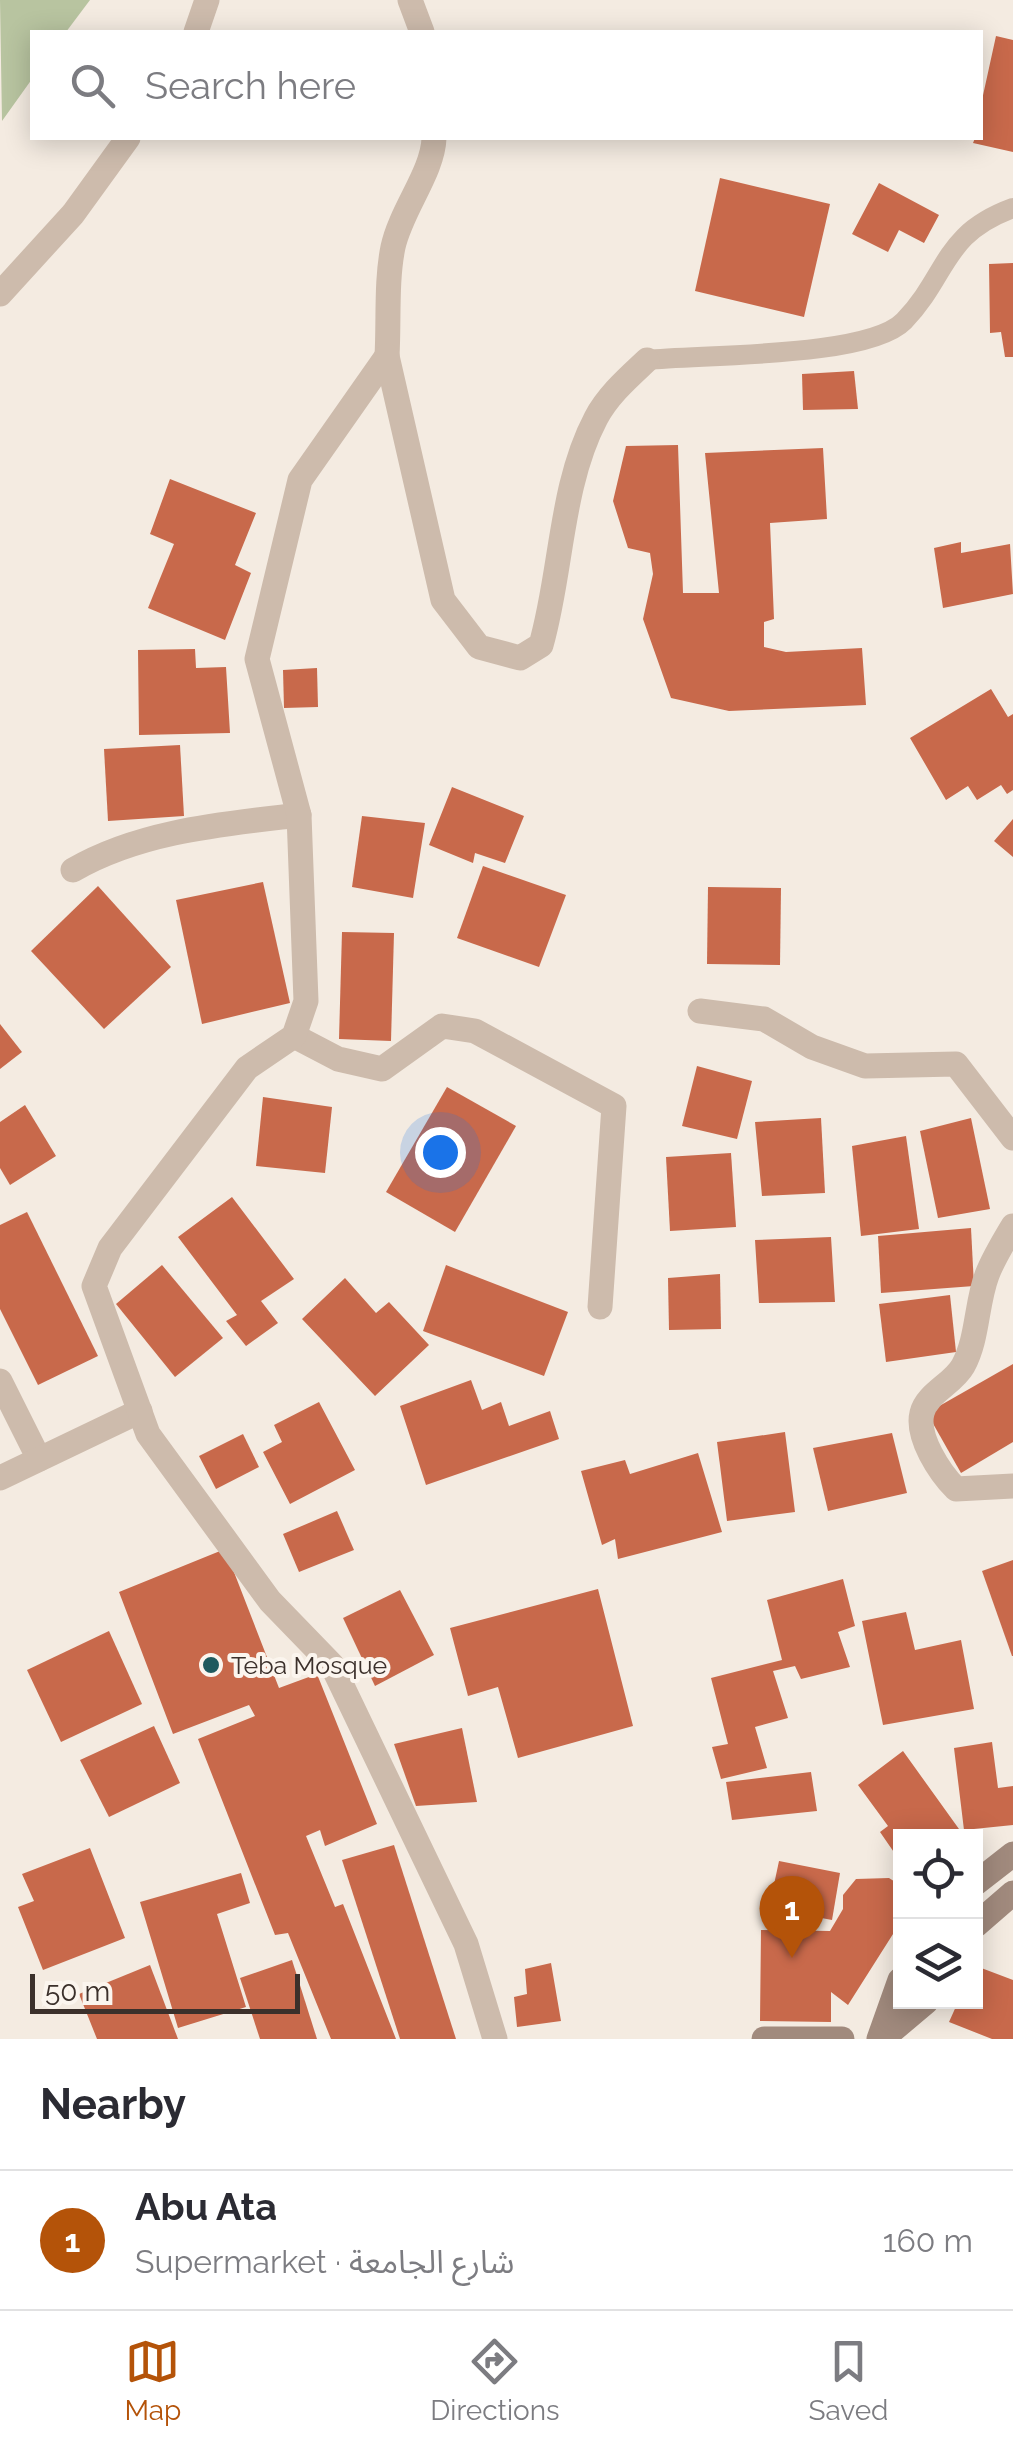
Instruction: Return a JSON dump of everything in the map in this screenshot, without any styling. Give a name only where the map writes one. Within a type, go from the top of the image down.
[{"type":"main road","points":[[983,1878],[1013,1854]]},
{"type":"main road","points":[[983,1919],[1013,1893]]},
{"type":"main road","points":[[881,2039],[893,1994]]},
{"type":"main road","points":[[881,2039],[917,2009]]},
{"type":"main road","points":[[764,2039],[842,2039]]},
{"type":"street","points":[[197,30],[207,0]]},
{"type":"street","points":[[410,0],[421,30]]},
{"type":"street","points":[[0,294],[73,214],[127,140]]},
{"type":"street","points":[[434,140],[434,153],[410,196],[393,247],[387,356],[443,600],[479,647],[520,658],[541,645],[554,602],[574,478],[596,418],[618,387],[648,360]]},
{"type":"street","points":[[387,356],[300,480],[257,659],[299,815],[306,1002],[294,1036],[247,1068],[110,1248],[94,1286],[148,1434],[270,1601],[332,1664],[466,1944],[495,2039]]},
{"type":"street","points":[[73,870],[102,853],[206,826],[299,815]]},
{"type":"street","points":[[700,1012],[764,1019],[812,1048],[865,1066],[956,1064],[1013,1138]]},
{"type":"street","points":[[294,1036],[338,1059],[382,1069],[442,1026],[474,1031],[614,1106],[600,1307]]},
{"type":"street","points":[[1013,1226],[987,1275],[965,1364],[950,1386],[934,1396],[922,1411],[922,1432],[943,1476],[956,1489],[1013,1486]]},
{"type":"street","points":[[0,1382],[38,1459]]},
{"type":"street","points":[[0,1478],[140,1411]]},
{"type":"lane","points":[[648,360],[844,347],[902,324],[966,230],[1013,208]]},
{"type":"green space","points":[[0,0],[90,0],[68,30],[30,30],[30,82],[2,121]]},
{"type":"building","points":[[996,36],[1013,40],[1013,152],[973,143],[983,140],[983,95]]},
{"type":"building","points":[[720,178],[830,204],[804,317],[695,291]]},
{"type":"building","points":[[879,183],[939,215],[924,243],[899,230],[888,252],[852,234]]},
{"type":"building","points":[[1013,263],[1013,357],[1005,357],[1001,332],[990,333],[989,264]]},
{"type":"building","points":[[854,371],[858,409],[803,410],[802,374]]},
{"type":"building","points":[[678,445],[683,593],[719,593],[705,453],[823,448],[827,519],[770,523],[774,619],[764,622],[764,647],[786,652],[862,648],[866,705],[729,711],[671,698],[643,619],[653,574],[650,553],[628,548],[613,501],[626,446]]},
{"type":"building","points":[[170,479],[256,513],[235,565],[251,573],[225,640],[148,608],[174,544],[150,534]]},
{"type":"building","points":[[961,542],[961,553],[1010,544],[1013,594],[943,608],[934,548]]},
{"type":"building","points":[[195,649],[196,668],[226,667],[230,733],[139,735],[138,650]]},
{"type":"building","points":[[317,668],[318,707],[284,708],[283,670]]},
{"type":"building","points":[[991,689],[1008,717],[1013,714],[1013,790],[1007,794],[1001,785],[977,800],[968,786],[946,800],[910,738]]},
{"type":"building","points":[[180,745],[184,816],[108,821],[104,749]]},
{"type":"building","points":[[452,787],[524,816],[505,863],[475,853],[473,863],[429,845]]},
{"type":"building","points":[[362,816],[425,823],[413,898],[352,887]]},
{"type":"building","points":[[1013,819],[1013,857],[994,841]]},
{"type":"building","points":[[483,866],[566,895],[539,967],[457,938]]},
{"type":"building","points":[[263,882],[290,1003],[202,1024],[176,900]]},
{"type":"building","points":[[98,886],[171,967],[104,1029],[31,951]]},
{"type":"building","points":[[708,887],[781,888],[780,965],[707,964]]},
{"type":"building","points":[[342,932],[394,933],[391,1041],[339,1039]]},
{"type":"building","points":[[0,1024],[22,1052],[0,1069]]},
{"type":"building","points":[[697,1066],[752,1081],[737,1139],[682,1126]]},
{"type":"building","points":[[447,1087],[516,1126],[455,1232],[386,1192]]},
{"type":"building","points":[[263,1097],[332,1107],[325,1173],[256,1166]]},
{"type":"building","points":[[25,1105],[56,1156],[10,1185],[0,1168],[0,1122]]},
{"type":"building","points":[[821,1118],[825,1193],[762,1196],[755,1122]]},
{"type":"building","points":[[971,1118],[990,1209],[938,1218],[920,1131]]},
{"type":"building","points":[[906,1136],[919,1229],[861,1236],[852,1146]]},
{"type":"building","points":[[731,1153],[736,1227],[670,1231],[666,1157]]},
{"type":"building","points":[[232,1197],[294,1279],[261,1301],[278,1323],[246,1346],[226,1321],[237,1315],[178,1237]]},
{"type":"building","points":[[27,1212],[98,1356],[38,1385],[0,1309],[0,1225]]},
{"type":"building","points":[[971,1228],[974,1286],[881,1293],[878,1236]]},
{"type":"building","points":[[831,1237],[835,1302],[759,1303],[755,1240]]},
{"type":"building","points":[[162,1265],[223,1338],[175,1377],[116,1304]]},
{"type":"building","points":[[446,1265],[568,1312],[544,1376],[423,1331]]},
{"type":"building","points":[[720,1274],[721,1329],[669,1330],[668,1278]]},
{"type":"building","points":[[345,1278],[376,1313],[389,1302],[429,1345],[375,1396],[302,1319]]},
{"type":"building","points":[[950,1295],[956,1352],[886,1362],[879,1304]]},
{"type":"building","points":[[1013,1364],[1013,1442],[961,1473],[927,1413]]},
{"type":"building","points":[[471,1380],[482,1410],[501,1402],[509,1426],[550,1411],[559,1439],[426,1485],[400,1406]]},
{"type":"building","points":[[319,1402],[355,1470],[290,1504],[263,1452],[282,1442],[274,1425]]},
{"type":"building","points":[[785,1432],[795,1512],[727,1521],[717,1442]]},
{"type":"building","points":[[892,1433],[907,1493],[828,1511],[813,1448]]},
{"type":"building","points":[[243,1434],[259,1467],[216,1489],[199,1456]]},
{"type":"building","points":[[698,1453],[722,1532],[618,1559],[615,1539],[602,1545],[581,1471],[625,1460],[630,1474]]},
{"type":"building","points":[[337,1511],[354,1550],[299,1572],[283,1534]]},
{"type":"building","points":[[225,1549],[279,1688],[317,1674],[377,1824],[325,1846],[320,1830],[306,1836],[335,1907],[343,1904],[396,2039],[331,2039],[288,1933],[275,1935],[198,1739],[255,1716],[249,1705],[173,1734],[119,1592]]},
{"type":"building","points":[[1013,1560],[1013,1656],[1012,1656],[982,1571]]},
{"type":"building","points":[[843,1579],[855,1626],[838,1632],[850,1667],[801,1679],[795,1666],[773,1671],[788,1718],[755,1727],[767,1768],[721,1779],[712,1747],[728,1744],[711,1678],[782,1660],[767,1600]]},
{"type":"building","points":[[598,1589],[633,1726],[518,1758],[498,1687],[468,1696],[450,1628]]},
{"type":"building","points":[[400,1590],[434,1655],[375,1686],[343,1618]]},
{"type":"building","points":[[906,1612],[915,1650],[961,1640],[974,1709],[883,1725],[862,1621]]},
{"type":"building","points":[[109,1631],[142,1704],[61,1742],[27,1670]]},
{"type":"building","points":[[154,1726],[180,1783],[109,1817],[80,1760]]},
{"type":"building","points":[[462,1728],[477,1802],[416,1806],[394,1744]]},
{"type":"building","points":[[992,1742],[998,1788],[1013,1786],[1013,1825],[964,1829],[954,1748]]},
{"type":"building","points":[[903,1751],[959,1829],[893,1829],[893,1851],[880,1832],[888,1826],[858,1785]]},
{"type":"building","points":[[811,1772],[817,1811],[732,1820],[726,1782]]},
{"type":"building","points":[[394,1845],[456,2039],[400,2039],[342,1860]]},
{"type":"building","points":[[90,1848],[125,1938],[43,1970],[18,1907],[34,1901],[22,1874]]},
{"type":"building","points":[[779,1861],[840,1873],[832,1920],[769,1908]]},
{"type":"building","points":[[241,1873],[250,1903],[217,1914],[246,2007],[178,2028],[140,1902]]},
{"type":"building","points":[[856,1879],[893,1881],[893,1934],[848,2005],[831,1992],[831,2022],[760,2021],[761,1930],[830,1931],[843,1909],[843,1895]]},
{"type":"building","points":[[292,1960],[317,2039],[260,2039],[240,1978]]},
{"type":"building","points":[[551,1963],[561,2021],[517,2027],[514,1997],[527,1994],[525,1969]]},
{"type":"building","points":[[150,1965],[178,2039],[97,2039],[79,1994]]},
{"type":"building","points":[[983,1969],[1013,1980],[1013,2039],[992,2039],[949,2022],[955,2009],[983,2009]]},
{"type":"place","name":"Teba Mosque","points":[[211,1665]]},
{"type":"place","name":"Abu Ata","points":[[792,1958]]}]
